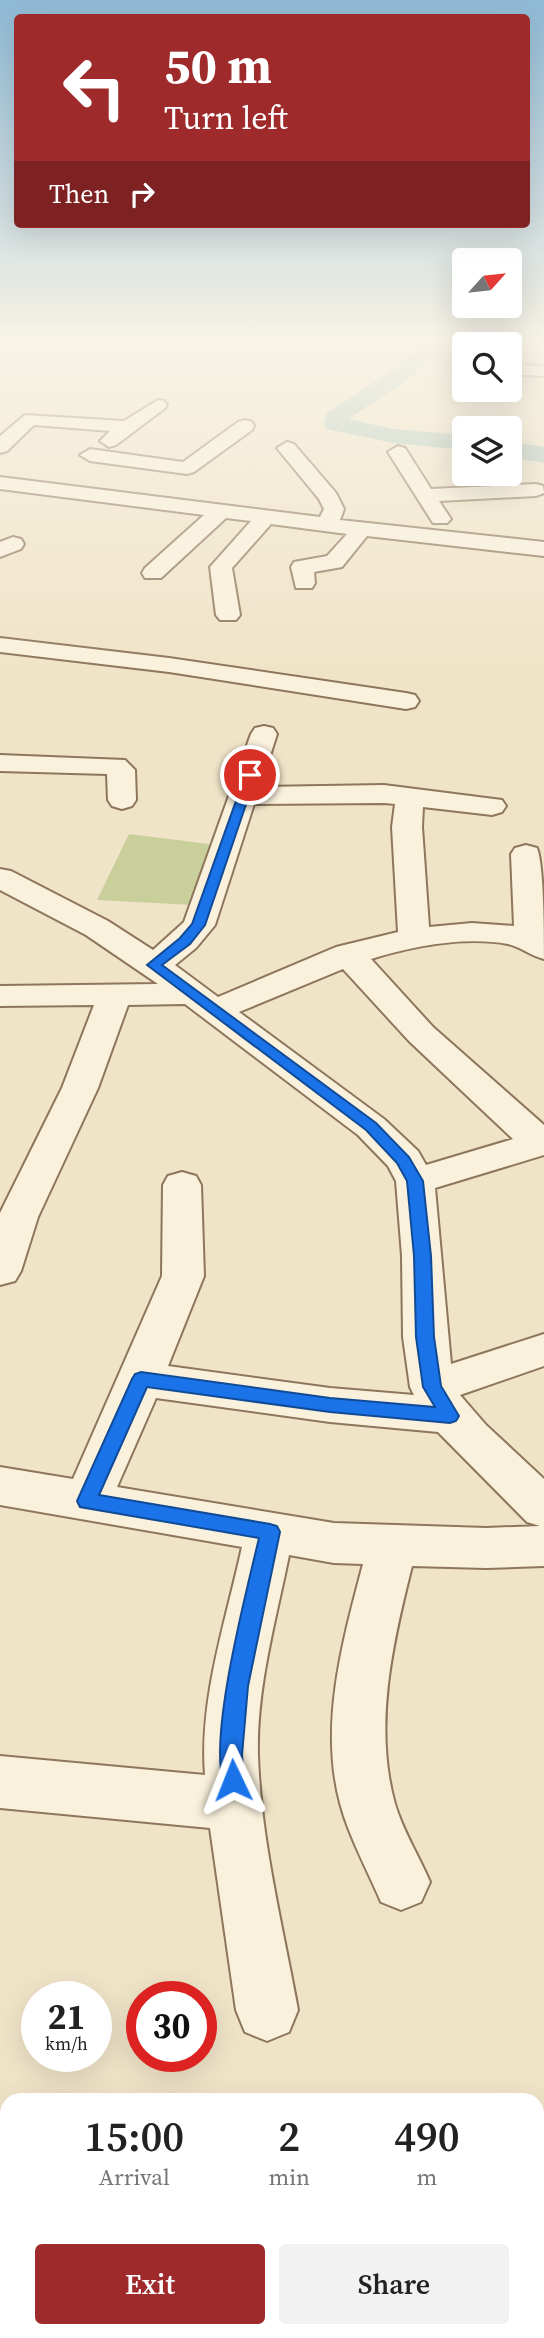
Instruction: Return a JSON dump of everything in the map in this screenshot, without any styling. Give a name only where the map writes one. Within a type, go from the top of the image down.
[{"type":"street","points":[[46,489],[98,450]]},
{"type":"street","points":[[79,464],[187,468],[211,450]]},
{"type":"street","points":[[289,450],[329,497],[334,509],[328,524]]},
{"type":"street","points":[[398,452],[428,495],[440,521],[432,538]]},
{"type":"street","points":[[0,483],[432,538],[544,549]]},
{"type":"street","points":[[428,495],[536,490]]},
{"type":"street","points":[[153,573],[222,510]]},
{"type":"street","points":[[228,615],[221,567],[268,516]]},
{"type":"street","points":[[304,583],[302,567],[334,562],[362,528]]},
{"type":"street","points":[[0,645],[169,665],[406,702]]},
{"type":"street","points":[[154,965],[185,941],[198,925],[264,734]]},
{"type":"street","points":[[0,763],[115,766],[121,770],[122,800]]},
{"type":"street","points":[[244,796],[384,794],[492,806]]},
{"type":"street","points":[[410,796],[407,827],[414,938]]},
{"type":"street","points":[[0,996],[116,994],[205,1002],[348,954],[414,938],[499,933],[537,944],[526,855]]},
{"type":"street","points":[[4,883],[97,928],[154,965],[371,1127],[404,1160],[415,1181],[422,1256],[425,1337],[441,1401],[544,1508]]},
{"type":"street","points":[[348,954],[421,1034],[543,1143]]},
{"type":"street","points":[[3,1256],[18,1217],[17,1182],[80,1088],[116,994]]},
{"type":"street","points":[[415,1181],[543,1143]]},
{"type":"street","points":[[86,1501],[141,1379],[183,1276],[182,1185]]},
{"type":"street","points":[[141,1379],[330,1405],[441,1401],[544,1350]]},
{"type":"street","points":[[0,1486],[334,1543],[486,1548],[544,1546]]},
{"type":"street","points":[[267,2010],[239,1842],[231,1755],[237,1686],[270,1532]]},
{"type":"street","points":[[393,1545],[368,1644],[359,1713],[359,1751],[366,1796],[401,1882]]},
{"type":"street","points":[[0,1782],[235,1804]]},
{"type":"green space","points":[[129,834],[217,845],[193,905],[97,900]]},
{"type":"waterway","points":[[522,451],[544,455]]},
{"type":"route","points":[[233,1780],[231,1755],[237,1686],[270,1532],[86,1501],[141,1379],[330,1405],[450,1416],[432,1387],[425,1337],[422,1256],[415,1181],[404,1160],[371,1127],[154,965],[185,941],[198,925],[250,775]]}]
